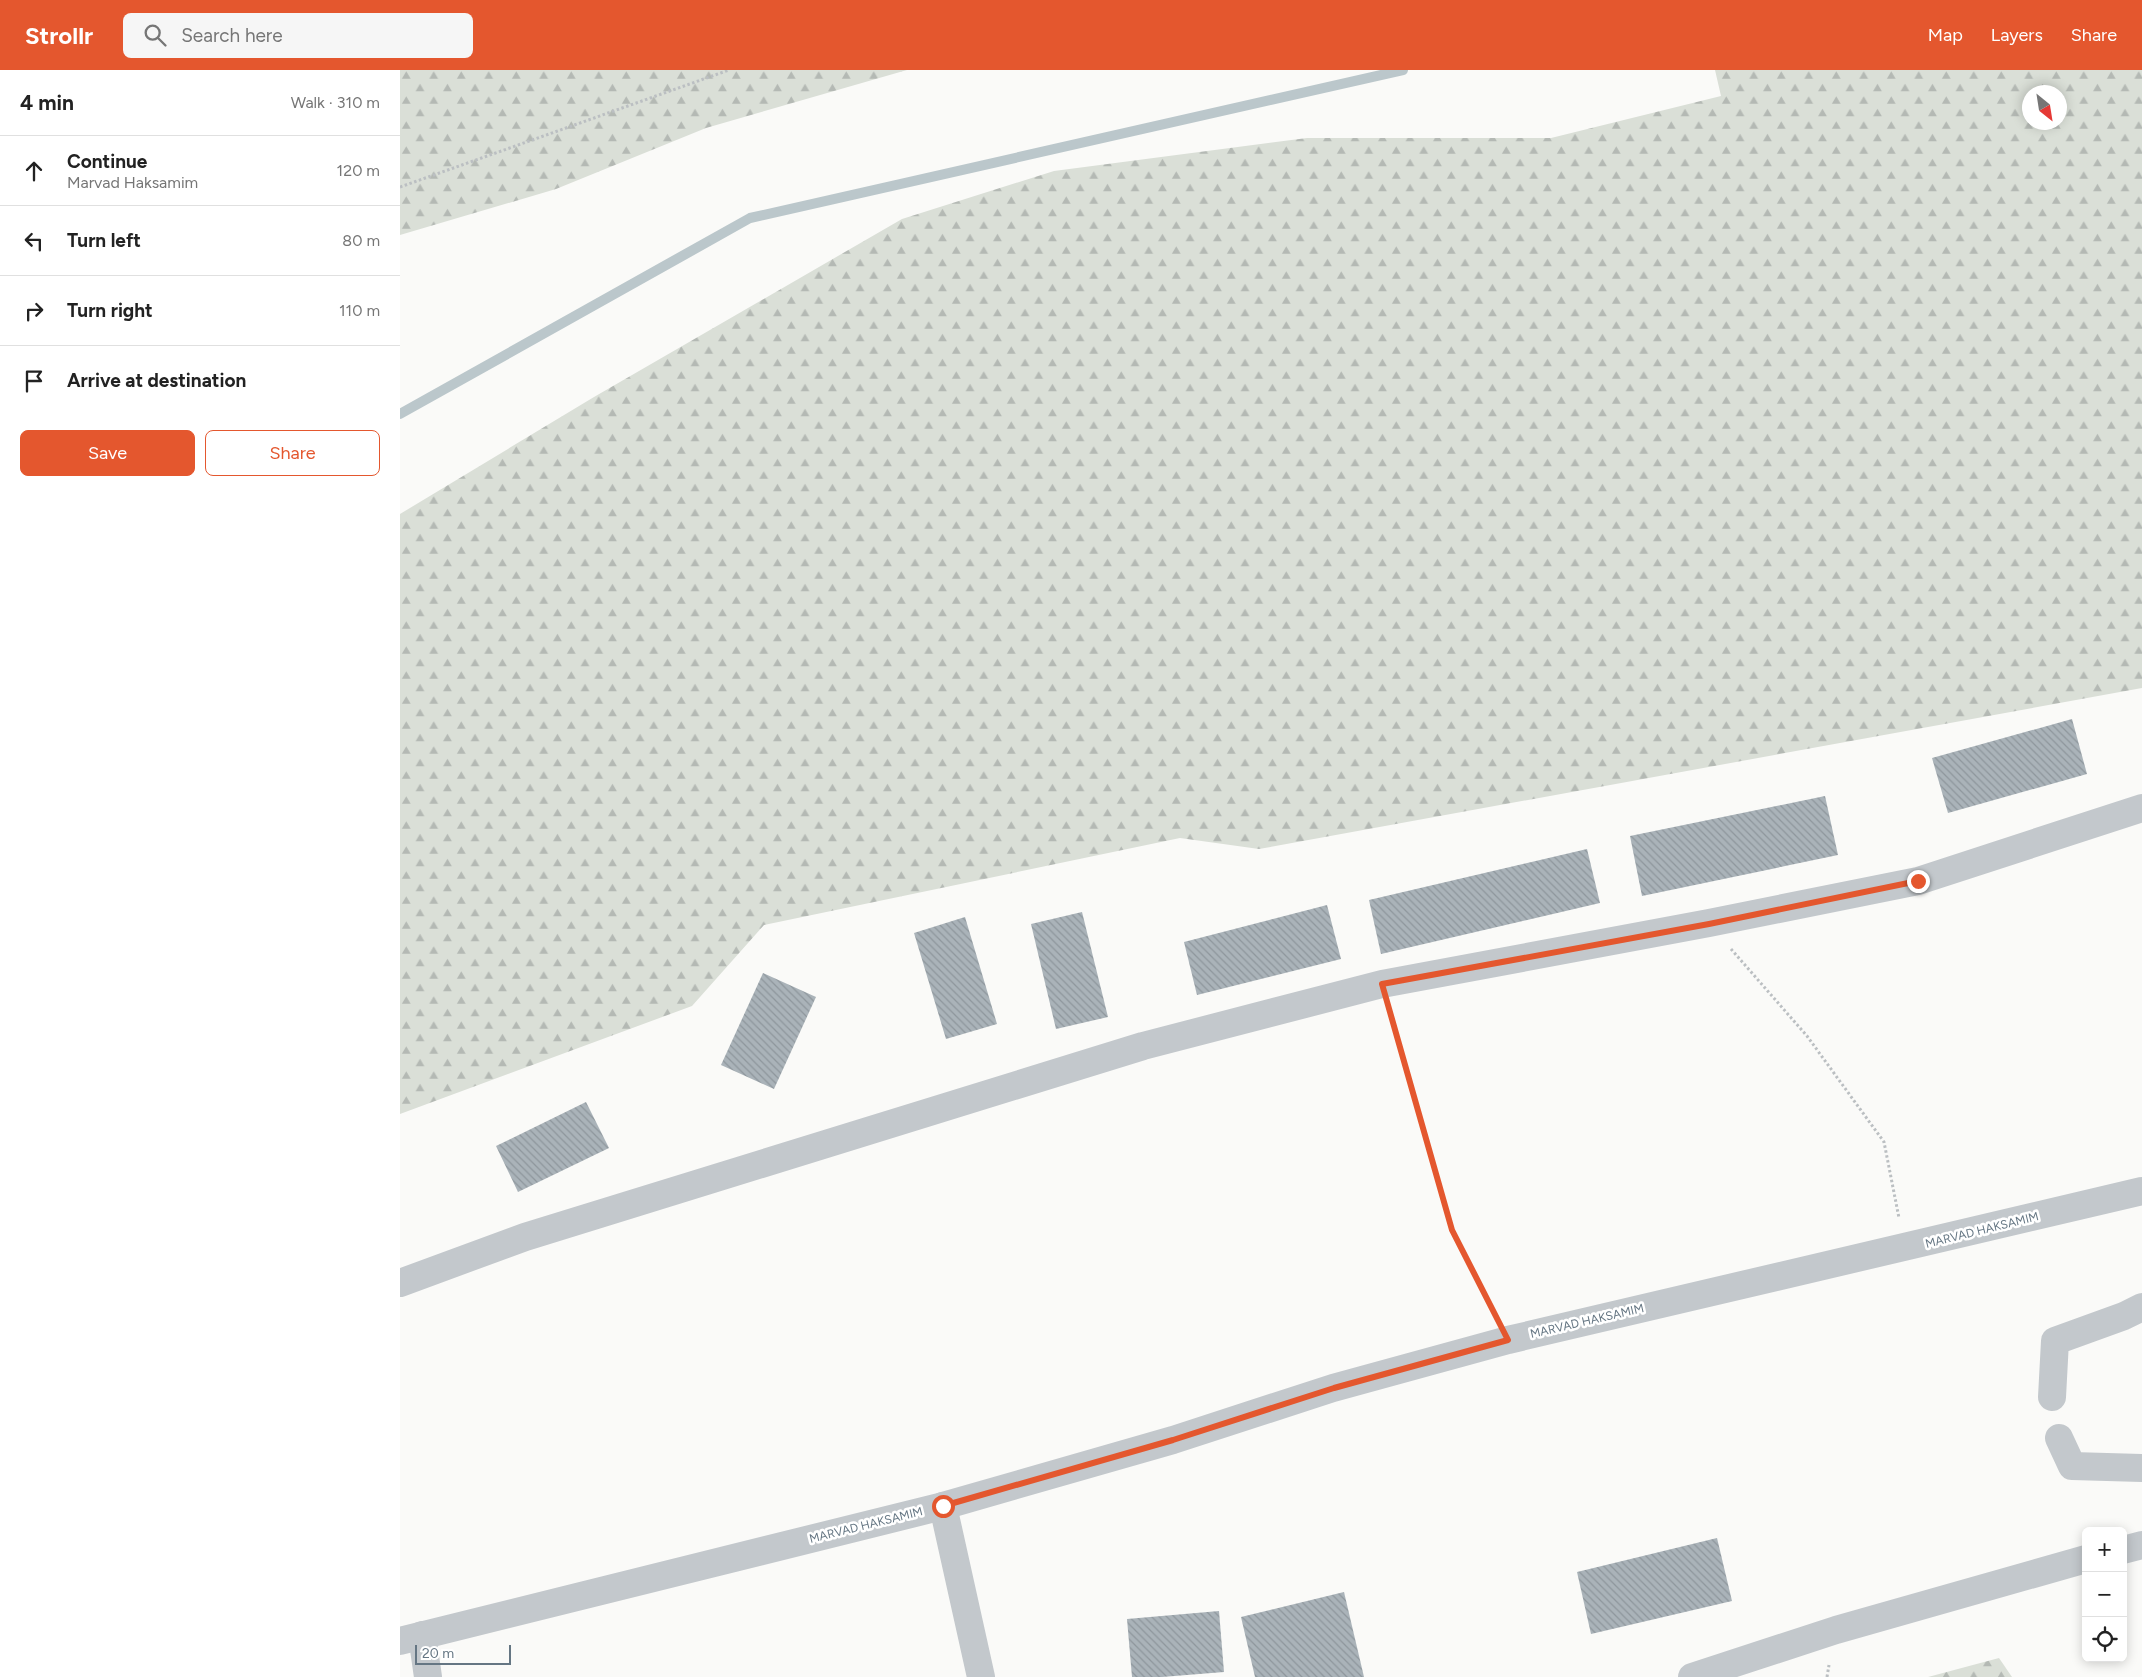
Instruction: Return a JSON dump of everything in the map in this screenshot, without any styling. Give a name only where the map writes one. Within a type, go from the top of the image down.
[{"type":"street","points":[[400,1283],[525,1237],[1133,1049],[1382,984],[1709,924],[1918,881],[2142,808]]},
{"type":"street","name":"MARVAD HAKSAMIM","points":[[411,1638],[943,1506],[1173,1440],[1334,1388],[1508,1340],[2142,1191]]},
{"type":"street","points":[[2052,1397],[2055,1341],[2124,1316],[2142,1307]]},
{"type":"street","points":[[2059,1438],[2072,1466],[2142,1468]]},
{"type":"street","points":[[943,1506],[981,1677]]},
{"type":"street","points":[[2127,1549],[2142,1545]]},
{"type":"street","points":[[1692,1677],[1836,1630],[2082,1560]]},
{"type":"street","points":[[411,1638],[428,1677]]},
{"type":"path","points":[[400,187],[729,70]]},
{"type":"path","points":[[1709,924],[1807,1036],[1884,1142],[1905,1248]]},
{"type":"path","points":[[1382,984],[1452,1230],[1508,1340]]},
{"type":"green space","points":[[400,70],[907,70],[706,128],[556,189],[400,235]]},
{"type":"green space","points":[[1715,70],[2142,70],[2142,688],[1259,849],[1180,838],[764,925],[692,1006],[400,1114],[400,514],[594,397],[902,219],[1054,171],[1307,138],[1551,138],[1721,96]]},
{"type":"green space","points":[[1999,1658],[2012,1677],[1928,1677]]},
{"type":"building","points":[[2072,719],[2087,774],[1948,813],[1932,758]]},
{"type":"building","points":[[1825,796],[1838,855],[1642,896],[1630,836]]},
{"type":"building","points":[[1587,849],[1600,903],[1381,954],[1369,900]]},
{"type":"building","points":[[1327,905],[1341,959],[1197,995],[1184,942]]},
{"type":"building","points":[[1082,912],[1108,1017],[1056,1029],[1031,924]]},
{"type":"building","points":[[965,917],[997,1024],[946,1039],[914,933]]},
{"type":"building","points":[[763,973],[816,997],[774,1089],[721,1065]]},
{"type":"building","points":[[586,1102],[609,1148],[518,1192],[496,1146]]},
{"type":"building","points":[[1717,1538],[1732,1601],[1591,1634],[1577,1572]]},
{"type":"building","points":[[1344,1592],[1364,1677],[1255,1677],[1241,1617]]},
{"type":"building","points":[[1219,1611],[1224,1672],[1162,1677],[1132,1677],[1127,1619]]},
{"type":"waterway","points":[[400,414],[750,218],[1403,70]]},
{"type":"route","points":[[943,1506],[1173,1440],[1334,1388],[1508,1340],[1452,1230],[1382,984],[1709,924],[1918,881]]}]
